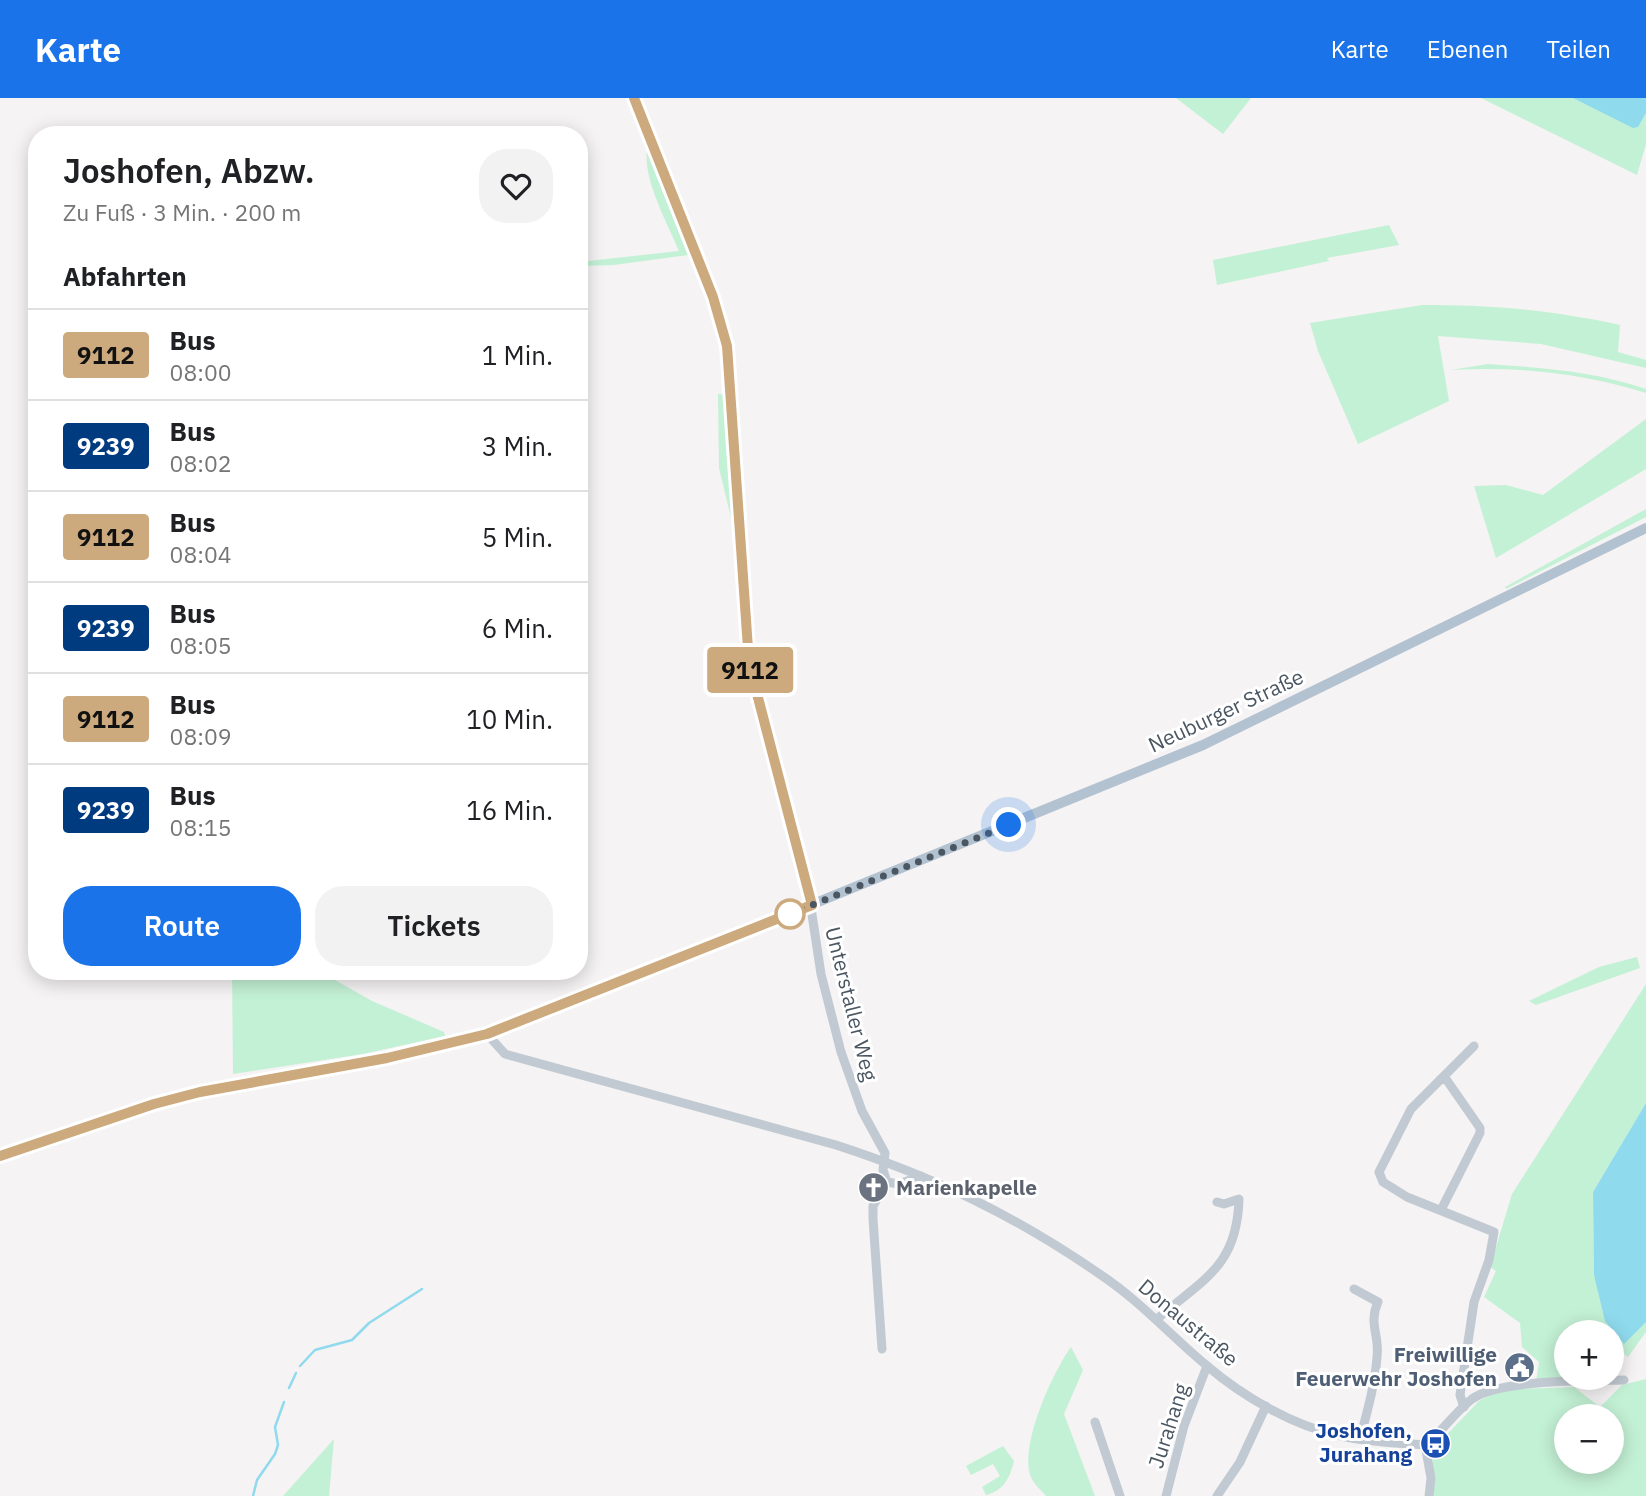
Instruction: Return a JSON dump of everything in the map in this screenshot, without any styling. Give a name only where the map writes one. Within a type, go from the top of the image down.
[{"type":"main road","name":"Neuburger Straße","points":[[0,1157],[154,1104],[200,1092],[387,1058],[487,1034],[1203,745],[1646,528]]},
{"type":"street","name":"Unterstaller Weg","points":[[634,98],[717,312],[727,346],[749,663],[812,905],[821,974],[841,1052],[862,1111],[885,1153],[883,1170],[887,1182],[873,1206],[882,1349]]},
{"type":"street","points":[[487,1034],[505,1054],[885,1161],[921,1176]]},
{"type":"street","points":[[1463,1404],[1460,1395],[1474,1302],[1495,1235],[1490,1229],[1407,1197],[1382,1182],[1380,1172],[1411,1109],[1474,1046]]},
{"type":"street","points":[[1440,1080],[1450,1082],[1480,1128],[1480,1133],[1441,1210]]},
{"type":"street","points":[[887,1182],[899,1184],[921,1176]]},
{"type":"street","name":"Donaustraße","points":[[921,1176],[990,1206],[1090,1268],[1132,1297],[1207,1366],[1266,1406],[1314,1428],[1360,1439],[1425,1445]]},
{"type":"street","points":[[1157,1319],[1218,1269],[1238,1222],[1239,1199],[1224,1204],[1217,1202]]},
{"type":"street","points":[[1354,1289],[1378,1302],[1372,1318],[1378,1352],[1376,1368],[1360,1439]]},
{"type":"street","name":"Jurahang","points":[[1166,1496],[1184,1426],[1207,1366]]},
{"type":"street","points":[[1429,1496],[1431,1478],[1425,1445],[1444,1430],[1463,1404],[1489,1391],[1554,1384]]},
{"type":"street","points":[[1217,1496],[1240,1462],[1266,1406]]},
{"type":"street","points":[[1095,1422],[1120,1496]]},
{"type":"green space","points":[[1176,98],[1251,98],[1223,134]]},
{"type":"green space","points":[[1481,98],[1573,98],[1638,126],[1646,113],[1646,144],[1637,175]]},
{"type":"green space","points":[[649,144],[688,255],[588,266],[588,261],[679,251],[651,183],[647,155]]},
{"type":"green space","points":[[1389,225],[1399,245],[1327,258],[1329,261],[1217,285],[1213,260]]},
{"type":"green space","points":[[1422,305],[1522,309],[1620,325],[1618,352],[1646,360],[1646,368],[1541,344],[1438,336],[1449,401],[1358,444],[1318,351],[1310,323]]},
{"type":"green space","points":[[1488,364],[1588,374],[1646,389],[1646,393],[1598,380],[1550,372],[1451,370]]},
{"type":"green space","points":[[718,394],[726,395],[734,530],[719,468]]},
{"type":"green space","points":[[1646,419],[1646,469],[1496,558],[1474,486],[1506,485],[1543,495]]},
{"type":"green space","points":[[1646,509],[1646,517],[1506,589],[1505,587]]},
{"type":"green space","points":[[1637,957],[1640,968],[1536,1005],[1529,1001],[1599,967]]},
{"type":"green space","points":[[232,980],[335,980],[372,1001],[444,1032],[445,1036],[363,1054],[233,1074]]},
{"type":"green space","points":[[1646,984],[1646,1103],[1593,1192],[1594,1275],[1636,1330],[1646,1322],[1646,1332],[1628,1357],[1624,1354],[1624,1320],[1554,1320],[1554,1379],[1536,1382],[1539,1362],[1522,1347],[1520,1323],[1484,1297],[1496,1271],[1490,1267],[1512,1194]]},
{"type":"green space","points":[[1071,1347],[1083,1370],[1064,1414],[1095,1496],[1046,1496],[1032,1479],[1029,1449],[1039,1411],[1055,1374]]},
{"type":"green space","points":[[1646,1379],[1646,1496],[1432,1496],[1433,1449],[1479,1401],[1513,1389],[1578,1390],[1596,1404],[1554,1404],[1554,1474],[1624,1474],[1624,1404],[1603,1404],[1617,1390],[1624,1390],[1624,1384]]},
{"type":"green space","points":[[334,1439],[329,1496],[283,1496]]},
{"type":"green space","points":[[1003,1446],[1014,1461],[1012,1467],[1001,1487],[986,1495],[982,1487],[1000,1476],[993,1464],[971,1475],[966,1466]]},
{"type":"water","points":[[1573,98],[1646,98],[1646,113],[1638,127],[1633,128]]},
{"type":"water","points":[[1646,1103],[1646,1322],[1624,1344],[1624,1320],[1605,1320],[1594,1275],[1593,1192]]},
{"type":"waterway","points":[[300,1366],[315,1350],[352,1340],[369,1323],[422,1289]]},
{"type":"waterway","points":[[289,1388],[296,1373]]},
{"type":"waterway","points":[[253,1496],[257,1480],[278,1445],[275,1427],[284,1402]]},
{"type":"bus line","name":"9112","points":[[0,1156],[154,1104],[200,1092],[387,1058],[487,1034],[812,905],[749,663],[727,346],[713,297],[634,98]]},
{"type":"place","name":"Marienkapelle","points":[[873,1188]]},
{"type":"place","name":"Freiwillige Feuerwehr Joshofen","points":[[1520,1367]]},
{"type":"place","name":"Joshofen, Jurahang","points":[[1435,1443]]},
{"type":"route","points":[[790,914],[1009,825]]}]
